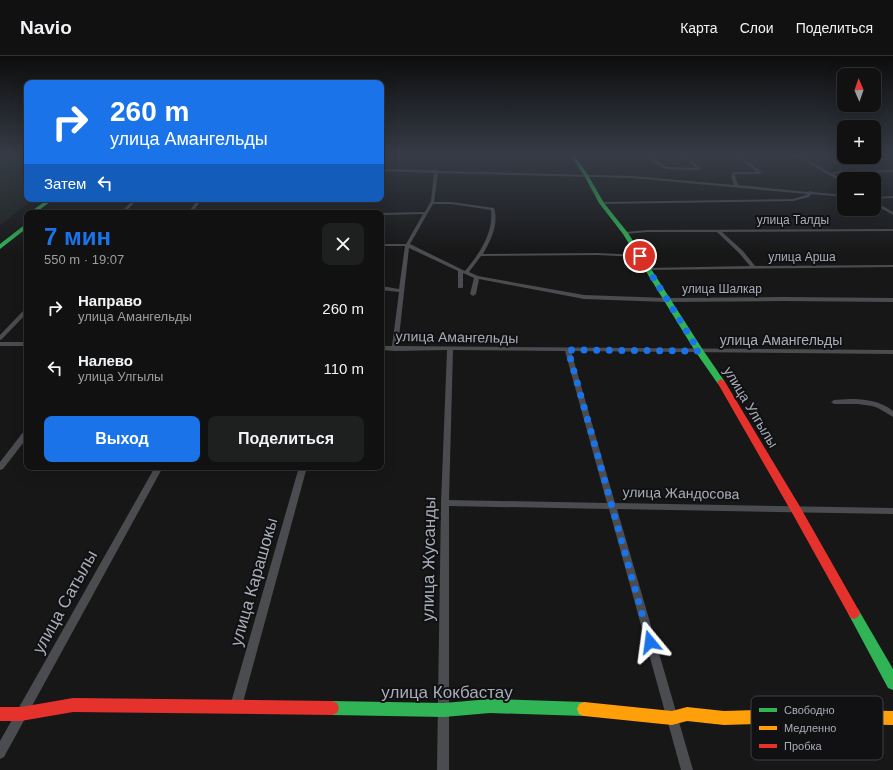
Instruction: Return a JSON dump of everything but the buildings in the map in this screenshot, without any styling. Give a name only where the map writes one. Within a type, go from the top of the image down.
[{"type":"main road","name":"улица Улгылы","points":[[594,188],[602,203],[625,233],[649,269],[699,351],[723,386],[795,508],[893,682]]},
{"type":"main road","points":[[36,210],[46,202]]},
{"type":"main road","points":[[46,210],[56,202]]},
{"type":"main road","points":[[0,238],[24,219]]},
{"type":"main road","points":[[0,247],[24,227]]},
{"type":"main road","name":"улица Кокбастау","points":[[0,714],[21,714],[73,705],[444,710],[490,706],[591,709],[672,718],[687,714],[724,718],[751,717]]},
{"type":"main road","name":"улица Кокбастау","points":[[883,718],[893,718]]},
{"type":"street","points":[[395,348],[407,245],[432,203],[434,188]]},
{"type":"street","points":[[765,188],[837,195]]},
{"type":"street","points":[[602,203],[786,201],[808,196],[810,192]]},
{"type":"street","points":[[881,198],[893,197]]},
{"type":"street","points":[[125,210],[133,202]]},
{"type":"street","points":[[432,203],[451,203],[493,208],[495,215],[493,229],[480,255],[464,272],[460,287]]},
{"type":"street","points":[[881,206],[893,214]]},
{"type":"street","points":[[384,214],[425,213]]},
{"type":"street","name":"улица Талды","points":[[625,233],[893,230]]},
{"type":"street","points":[[718,231],[741,252],[753,268]]},
{"type":"street","points":[[384,245],[407,245]]},
{"type":"street","name":"улица Шалкар","points":[[407,245],[477,277],[584,297],[667,300],[893,300]]},
{"type":"street","points":[[480,255],[597,254],[640,256]]},
{"type":"street","name":"улица Арша","points":[[649,269],[893,266]]},
{"type":"street","points":[[473,294],[477,277]]},
{"type":"street","points":[[384,288],[401,291]]},
{"type":"street","points":[[1,335],[24,313]]},
{"type":"street","points":[[0,344],[24,344]]},
{"type":"street","name":"улица Амангельды","points":[[384,348],[893,352]]},
{"type":"street","name":"улица Жусанды","points":[[443,770],[445,503],[450,349]]},
{"type":"street","points":[[568,350],[687,770]]},
{"type":"street","points":[[834,402],[852,400],[871,403],[888,410],[893,415]]},
{"type":"street","points":[[0,467],[24,437]]},
{"type":"street","name":"улица Сатылы","points":[[0,753],[157,470]]},
{"type":"street","name":"улица Карашокы","points":[[236,706],[302,470]]},
{"type":"street","name":"улица Жандосова","points":[[445,503],[795,508],[893,511]]},
{"type":"shaded area","points":[[0,188],[24,188],[24,202],[30,202],[0,225]]},
{"type":"traffic: fast","points":[[594,188],[602,203],[625,233],[699,351],[721,382]]},
{"type":"traffic: fast","points":[[36,210],[47,202]]},
{"type":"traffic: fast","points":[[0,247],[24,227]]},
{"type":"traffic: fast","points":[[854,613],[893,683]]},
{"type":"traffic: fast","points":[[332,708],[444,710],[490,706],[584,709]]},
{"type":"traffic: slow","points":[[584,709],[672,718],[687,714],[724,718],[751,717]]},
{"type":"traffic: slow","points":[[883,718],[893,718]]},
{"type":"traffic: jam","points":[[721,382],[795,508],[854,613]]},
{"type":"traffic: jam","points":[[0,714],[21,714],[73,705],[332,708]]},
{"type":"route","points":[[640,256],[699,351],[568,350],[650,642]]}]
